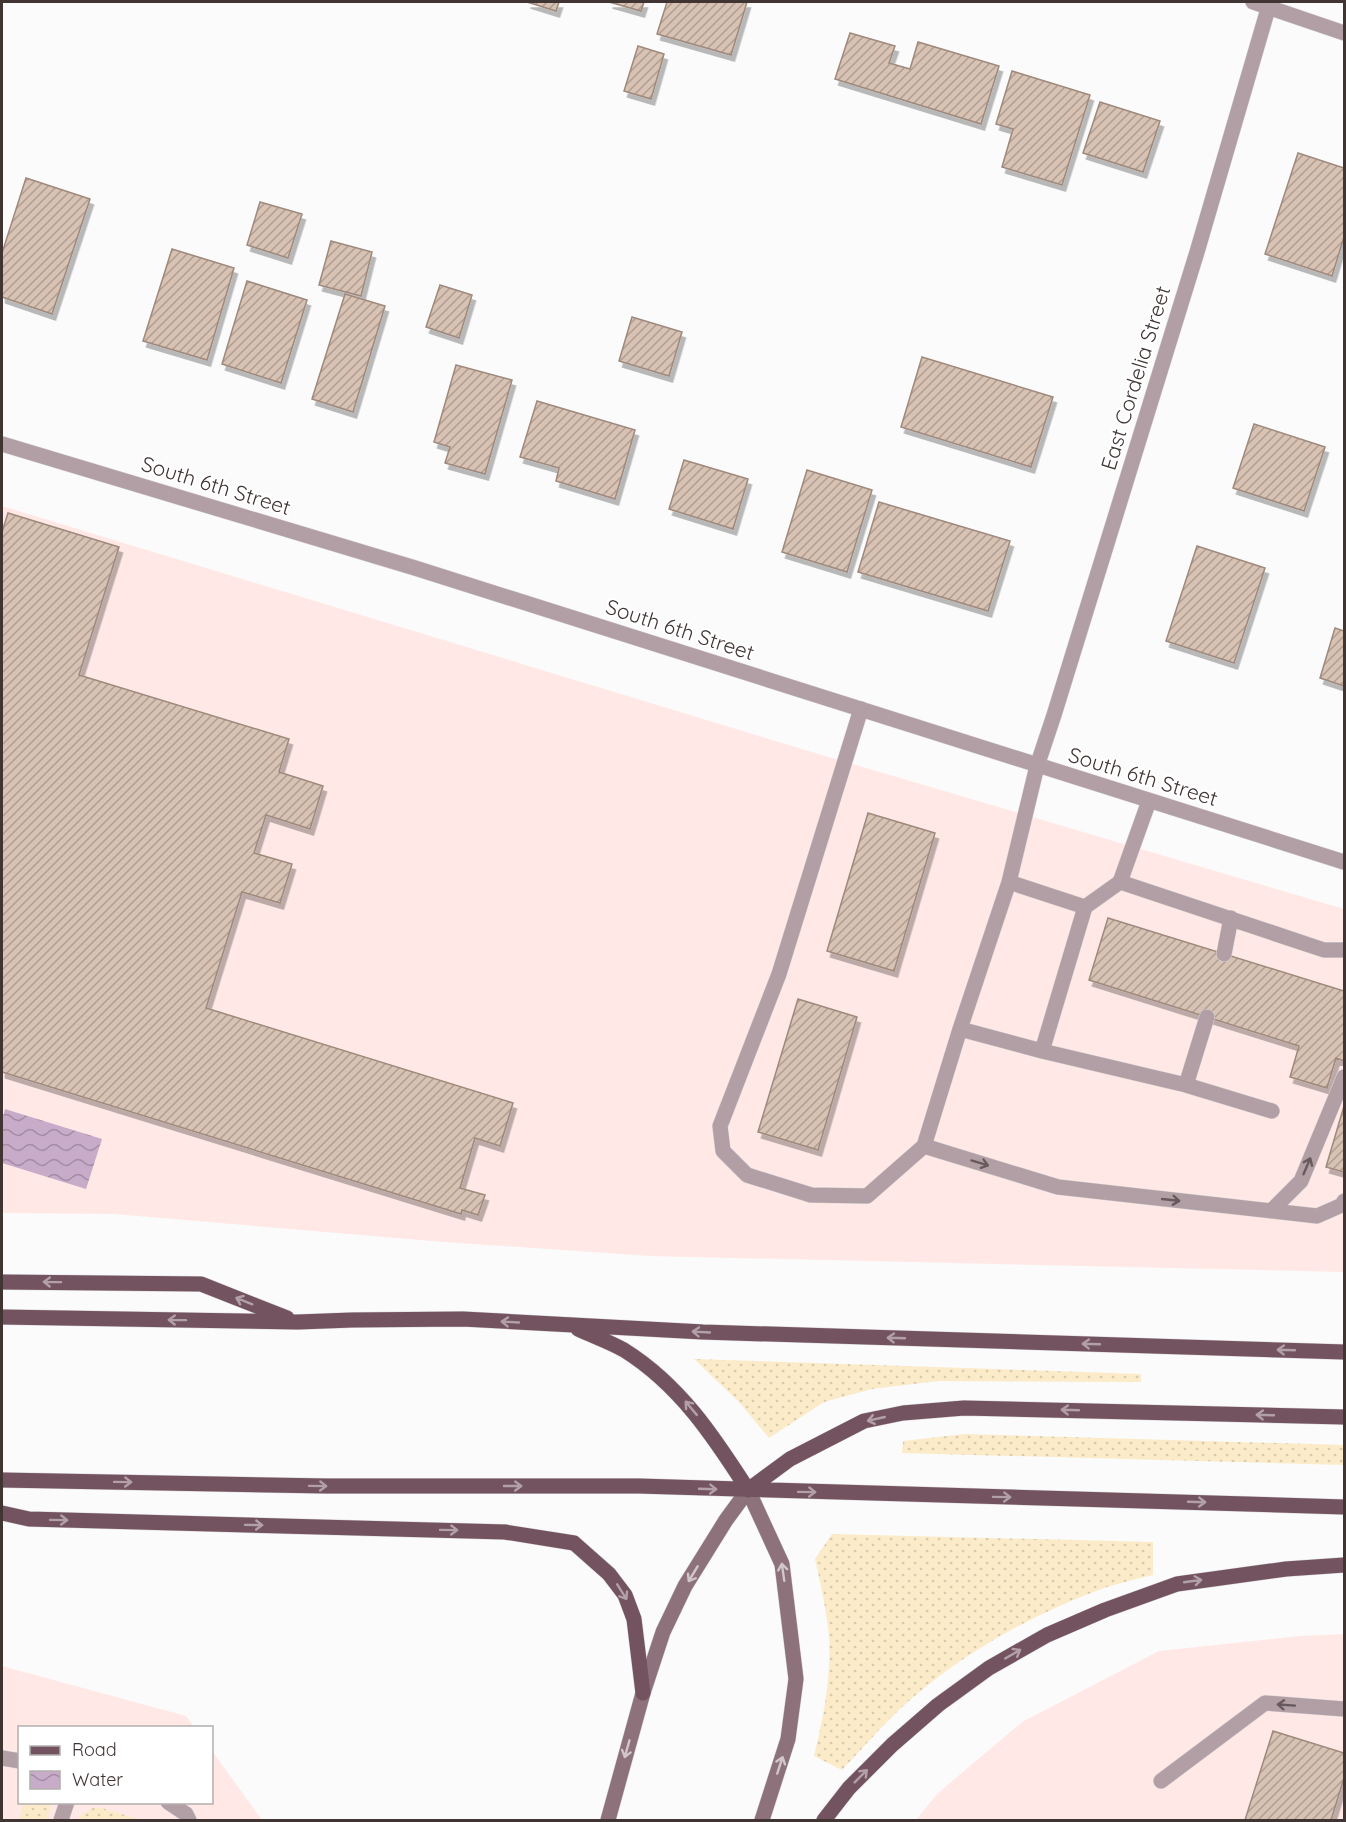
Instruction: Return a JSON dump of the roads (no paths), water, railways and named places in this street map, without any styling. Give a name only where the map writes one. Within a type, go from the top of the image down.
[{"type":"main road","points":[[2,1282],[201,1284],[298,1322]]},
{"type":"main road","points":[[2,1317],[298,1322],[463,1319],[703,1332],[1344,1352]]},
{"type":"main road","points":[[568,1324],[623,1350],[666,1382],[689,1405],[715,1438],[748,1490],[782,1564],[796,1679],[788,1739],[762,1821]]},
{"type":"main road","points":[[608,1821],[643,1693],[663,1632],[685,1586],[726,1520],[748,1490],[790,1459],[864,1421],[903,1413],[964,1408],[1344,1417]]},
{"type":"main road","points":[[2,1479],[326,1486],[639,1486],[1344,1507]]},
{"type":"main road","points":[[2,1513],[29,1520],[505,1532],[573,1544],[609,1574],[625,1595],[634,1619],[643,1693]]},
{"type":"main road","points":[[824,1821],[849,1788],[892,1744],[938,1705],[989,1668],[1047,1635],[1105,1610],[1176,1584],[1286,1569],[1344,1565]]},
{"type":"street","points":[[1253,2],[1269,4],[1344,33]]},
{"type":"street","name":"East Cordelia Street","points":[[924,1146],[1009,882],[1037,766],[1197,252],[1269,4]]},
{"type":"street","name":"South 6th Street","points":[[2,444],[415,568],[1344,862]]},
{"type":"street","points":[[861,709],[779,974],[720,1126],[723,1151],[747,1175],[811,1194],[867,1196],[924,1146],[1058,1187],[1317,1216],[1342,1205],[1344,1201]]},
{"type":"street","points":[[1042,1052],[1085,907],[1120,882],[1149,801]]},
{"type":"street","points":[[1009,882],[1085,907]]},
{"type":"street","points":[[1120,882],[1324,950],[1344,950]]},
{"type":"street","points":[[1224,954],[1230,918]]},
{"type":"street","points":[[1186,1085],[1207,1017]]},
{"type":"street","points":[[960,1029],[1042,1052],[1186,1085],[1272,1110]]},
{"type":"street","points":[[1271,1211],[1300,1181],[1344,1077]]},
{"type":"street","points":[[1161,1781],[1265,1703],[1344,1709]]},
{"type":"street","points":[[2,1758],[18,1761]]},
{"type":"street","points":[[61,1821],[67,1804]]},
{"type":"street","points":[[170,1804],[186,1814],[189,1821]]},
{"type":"water","points":[[5,1109],[102,1139],[86,1189],[2,1163],[2,1120]]}]
